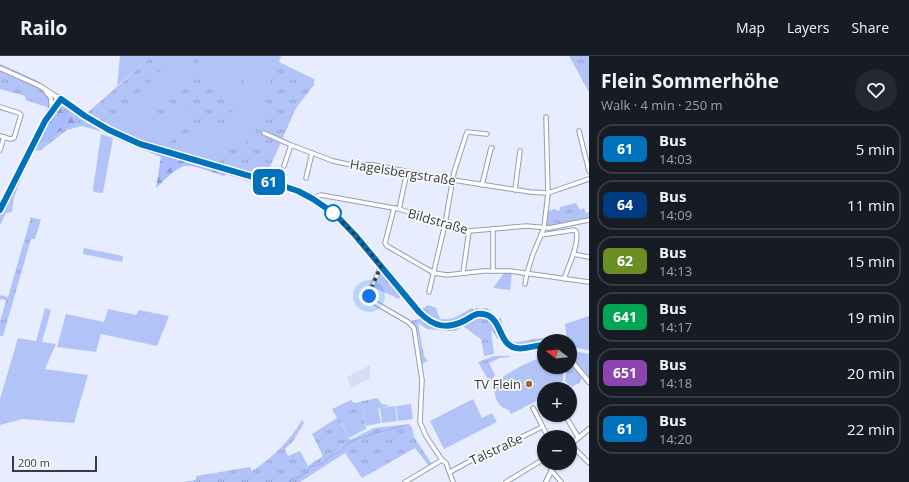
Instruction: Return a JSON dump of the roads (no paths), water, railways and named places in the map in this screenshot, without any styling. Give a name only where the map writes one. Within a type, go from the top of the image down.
[{"type":"main road","points":[[0,68],[40,86],[90,119],[123,137],[158,150],[231,170],[298,191],[330,210],[342,221],[426,319],[438,325],[451,326],[459,324],[478,314],[484,314],[496,322],[503,337],[512,347],[523,349],[537,346]]},
{"type":"main road","points":[[577,368],[588,381]]},
{"type":"main road","points":[[578,437],[589,429]]},
{"type":"main road","points":[[546,482],[551,470]]},
{"type":"street","points":[[40,86],[51,98],[51,108]]},
{"type":"street","points":[[0,210],[51,108],[60,98]]},
{"type":"street","points":[[45,121],[60,98]]},
{"type":"street","points":[[0,107],[21,115],[15,137],[12,139],[2,137],[0,150]]},
{"type":"street","points":[[525,284],[533,254],[544,228],[548,193],[546,117]]},
{"type":"street","points":[[579,131],[589,171]]},
{"type":"street","points":[[430,292],[445,224],[452,180],[467,132],[487,134]]},
{"type":"street","name":"Hagelsbergstraße","points":[[264,133],[332,161],[347,164],[374,165],[482,185],[548,193]]},
{"type":"street","points":[[284,166],[292,145]]},
{"type":"street","points":[[482,185],[487,159],[492,148]]},
{"type":"street","points":[[516,190],[520,151]]},
{"type":"street","points":[[306,178],[312,154]]},
{"type":"street","points":[[399,209],[407,172]]},
{"type":"street","points":[[548,193],[589,179]]},
{"type":"street","name":"Bildstraße","points":[[313,199],[321,195],[399,209],[469,231],[526,226],[544,228],[557,227],[589,220]]},
{"type":"street","points":[[394,208],[385,242],[387,246],[434,273],[447,275],[493,271],[527,273],[589,282]]},
{"type":"street","points":[[493,229],[493,271]]},
{"type":"street","points":[[541,235],[574,230],[576,231],[573,254],[564,279]]},
{"type":"street","points":[[463,273],[469,231]]},
{"type":"street","points":[[573,254],[589,257]]},
{"type":"street","points":[[381,266],[369,296],[372,301],[408,322],[414,328],[423,387],[420,422],[426,436],[442,460],[446,463],[453,482]]},
{"type":"street","points":[[533,408],[544,430]]},
{"type":"street","points":[[569,422],[578,437]]},
{"type":"street","name":"Talstraße","points":[[450,472],[481,455],[485,456],[542,427]]},
{"type":"street","points":[[577,451],[589,463]]},
{"type":"street","points":[[405,482],[442,460]]},
{"type":"street","points":[[506,482],[537,463]]},
{"type":"street","points":[[551,470],[561,482]]},
{"type":"waterway","points":[[289,482],[291,479],[297,478],[306,473],[310,467],[321,464],[332,455],[339,452],[348,443],[375,433],[403,426]]},
{"type":"place","name":"TV Flein","points":[[529,384]]}]
